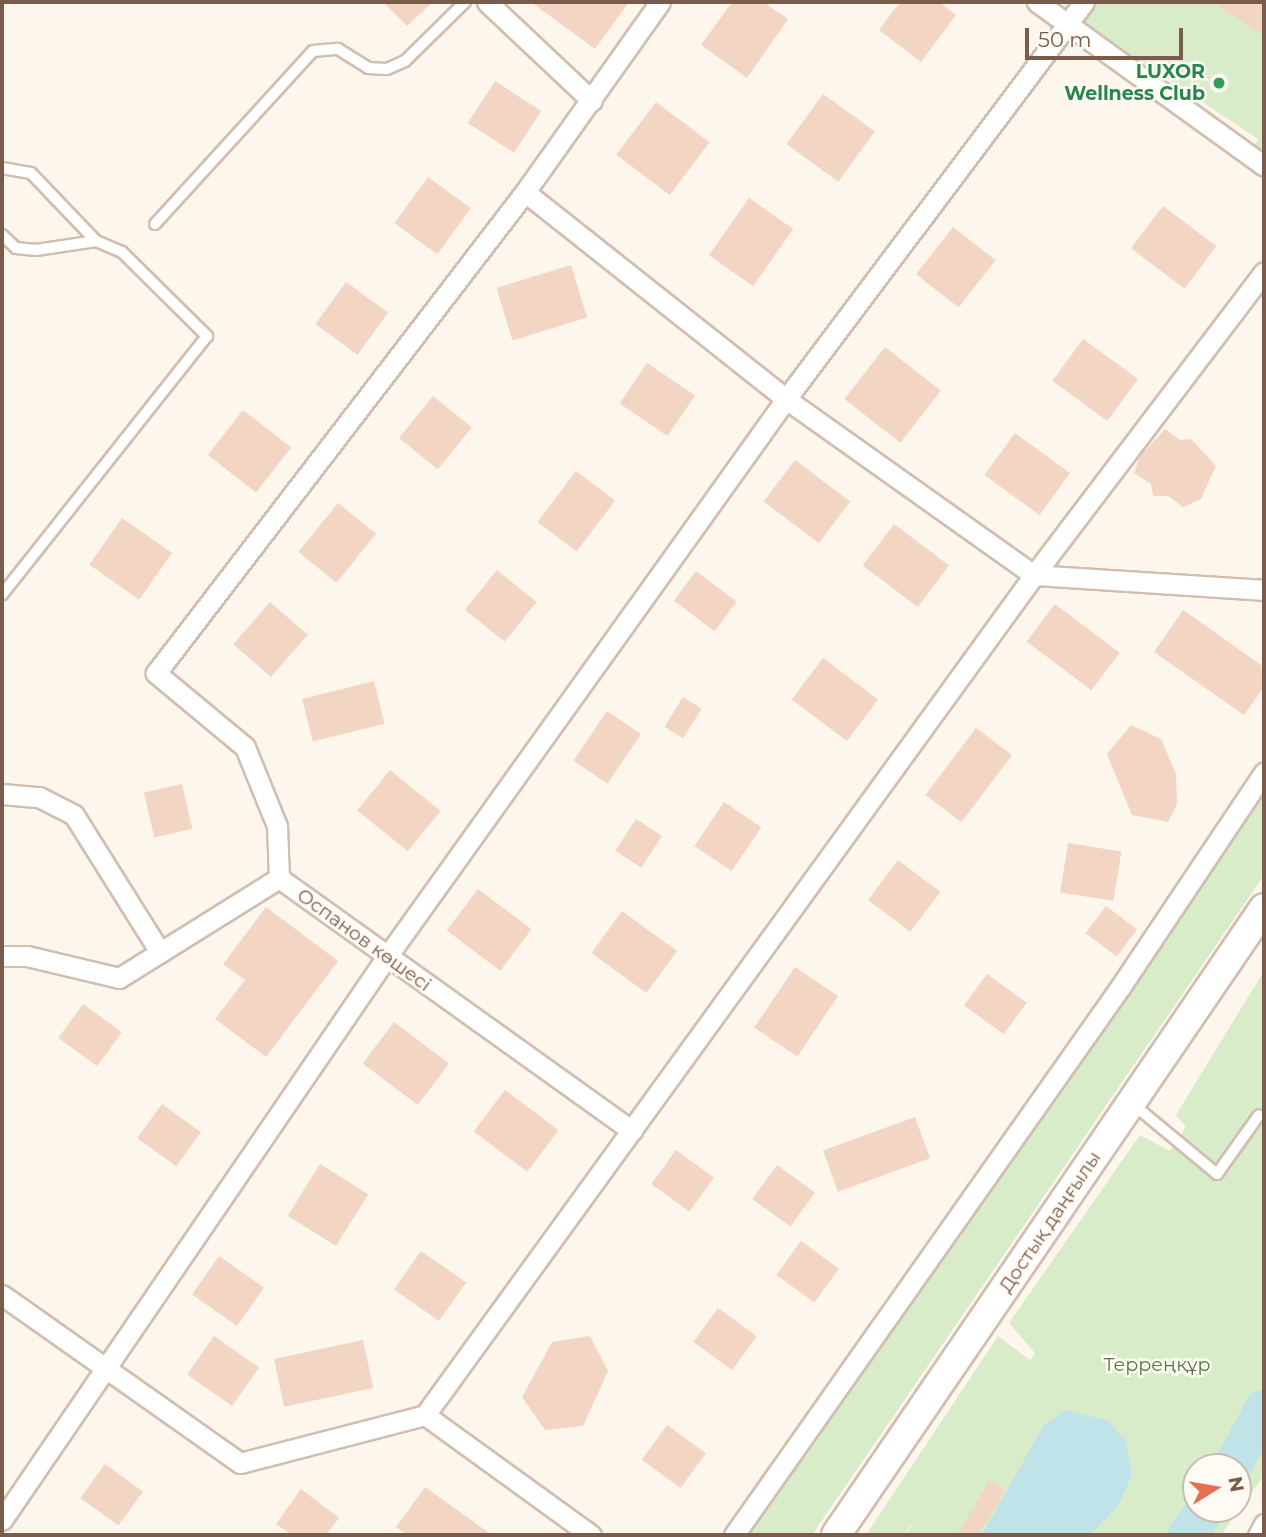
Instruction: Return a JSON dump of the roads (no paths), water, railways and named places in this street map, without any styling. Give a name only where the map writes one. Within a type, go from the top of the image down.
[{"type":"main road","name":"Достық даңғылы","points":[[836,1535],[1264,908]]},
{"type":"street","points":[[487,2],[592,102]]},
{"type":"street","points":[[279,878],[277,826],[245,747],[156,673],[525,192],[592,102],[660,2]]},
{"type":"street","points":[[1037,2],[1065,25],[1264,166]]},
{"type":"street","points":[[2,1520],[105,1364],[386,958],[786,399],[1084,2]]},
{"type":"street","points":[[525,192],[786,399],[1034,575],[1264,590]]},
{"type":"street","points":[[2,1295],[105,1364],[240,1463],[425,1415],[1034,575],[1264,272]]},
{"type":"street","points":[[734,1535],[1121,986],[1264,772]]},
{"type":"street","points":[[2,794],[39,797],[74,816],[160,952]]},
{"type":"street","name":"Оспанов көшесі","points":[[2,956],[27,956],[119,978],[279,878],[386,958],[632,1131]]},
{"type":"street","points":[[425,1415],[591,1535]]},
{"type":"street","points":[[1258,1535],[1264,1524]]},
{"type":"lane","points":[[155,224],[313,51],[338,49],[368,68],[387,69],[405,61],[465,2]]},
{"type":"lane","points":[[2,168],[31,173],[96,241],[122,252],[207,337],[2,595]]},
{"type":"lane","points":[[2,235],[16,248],[36,250],[96,241]]},
{"type":"lane","points":[[1131,1102],[1217,1174],[1259,1115]]},
{"type":"water","points":[[1065,1410],[1109,1421],[1126,1441],[1132,1474],[1119,1505],[1090,1535],[982,1535],[1043,1426]]},
{"type":"waterway","points":[[1240,1453],[1264,1408]]},
{"type":"waterway","points":[[1187,1535],[1196,1523]]},
{"type":"place","name":"LUXOR Wellness Club","points":[[1219,83]]},
{"type":"park label","name":"Терреңқұр","points":[[1157,1365]]}]
